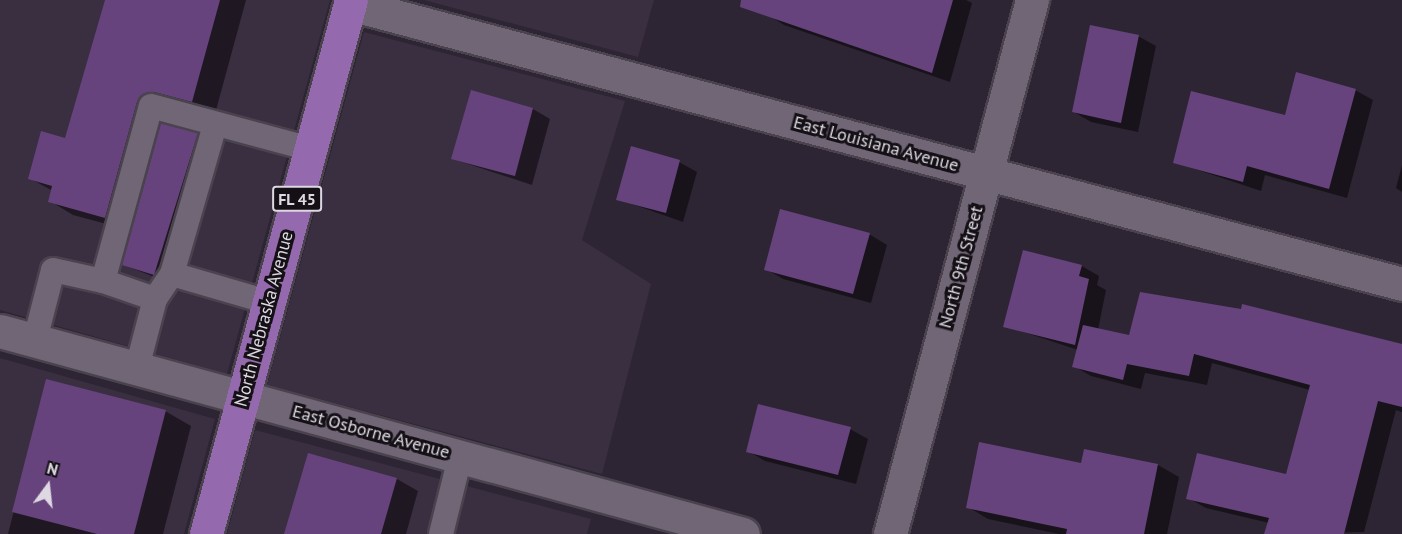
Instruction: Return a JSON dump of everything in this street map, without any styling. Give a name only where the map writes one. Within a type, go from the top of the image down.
[{"type":"main road","name":"North Nebraska Avenue","points":[[206,534],[351,2]]},
{"type":"street","name":"North 9th Street","points":[[890,534],[1032,0]]},
{"type":"street","name":"East Louisiana Avenue","points":[[351,2],[1402,284]]},
{"type":"street","name":"East Osborne Avenue","points":[[0,331],[743,534]]},
{"type":"lane","points":[[103,281],[128,217],[145,160],[151,106],[215,125],[310,148]]},
{"type":"lane","points":[[138,368],[155,299],[172,274],[178,230],[195,173],[215,125]]},
{"type":"lane","points":[[36,340],[52,270],[103,281],[155,299]]},
{"type":"lane","points":[[172,274],[268,302]]},
{"type":"lane","points":[[441,534],[460,457]]},
{"type":"shaded area","points":[[0,0],[330,0],[227,374],[0,310]]},
{"type":"shaded area","points":[[424,0],[654,0],[638,57]]},
{"type":"shaded area","points":[[364,32],[625,101],[582,240],[651,284],[602,474],[267,385]]},
{"type":"shaded area","points":[[0,358],[215,419],[184,534],[0,534]]},
{"type":"shaded area","points":[[255,430],[591,519],[587,534],[227,534]]},
{"type":"building","points":[[105,0],[220,0],[192,102],[154,92],[137,102],[105,218],[48,202],[52,186],[28,179],[41,131],[65,138]]},
{"type":"building","points":[[741,0],[953,0],[932,73],[740,7]]},
{"type":"building","points":[[1090,25],[1139,35],[1121,123],[1072,112]]},
{"type":"building","points":[[1296,72],[1356,89],[1329,189],[1247,166],[1243,182],[1173,163],[1191,91],[1285,115]]},
{"type":"building","points":[[471,90],[533,108],[515,176],[451,159]]},
{"type":"building","points":[[161,123],[198,133],[154,275],[122,265]]},
{"type":"building","points":[[631,146],[680,160],[666,213],[616,200]]},
{"type":"building","points":[[780,209],[870,233],[853,294],[764,270]]},
{"type":"building","points":[[1023,250],[1082,265],[1079,276],[1089,279],[1075,345],[1003,327]]},
{"type":"building","points":[[1140,292],[1241,309],[1242,304],[1402,344],[1402,407],[1378,401],[1344,534],[1264,534],[1269,518],[1186,499],[1197,453],[1286,474],[1310,385],[1194,354],[1189,376],[1127,364],[1123,380],[1072,367],[1083,325],[1129,335]]},
{"type":"building","points":[[46,379],[166,410],[134,534],[97,534],[12,512]]},
{"type":"building","points":[[758,404],[851,427],[838,475],[746,452]]},
{"type":"building","points":[[979,442],[1081,463],[1084,449],[1158,464],[1144,534],[1066,534],[1067,529],[966,508]]},
{"type":"building","points":[[308,453],[397,478],[381,534],[284,534]]}]
